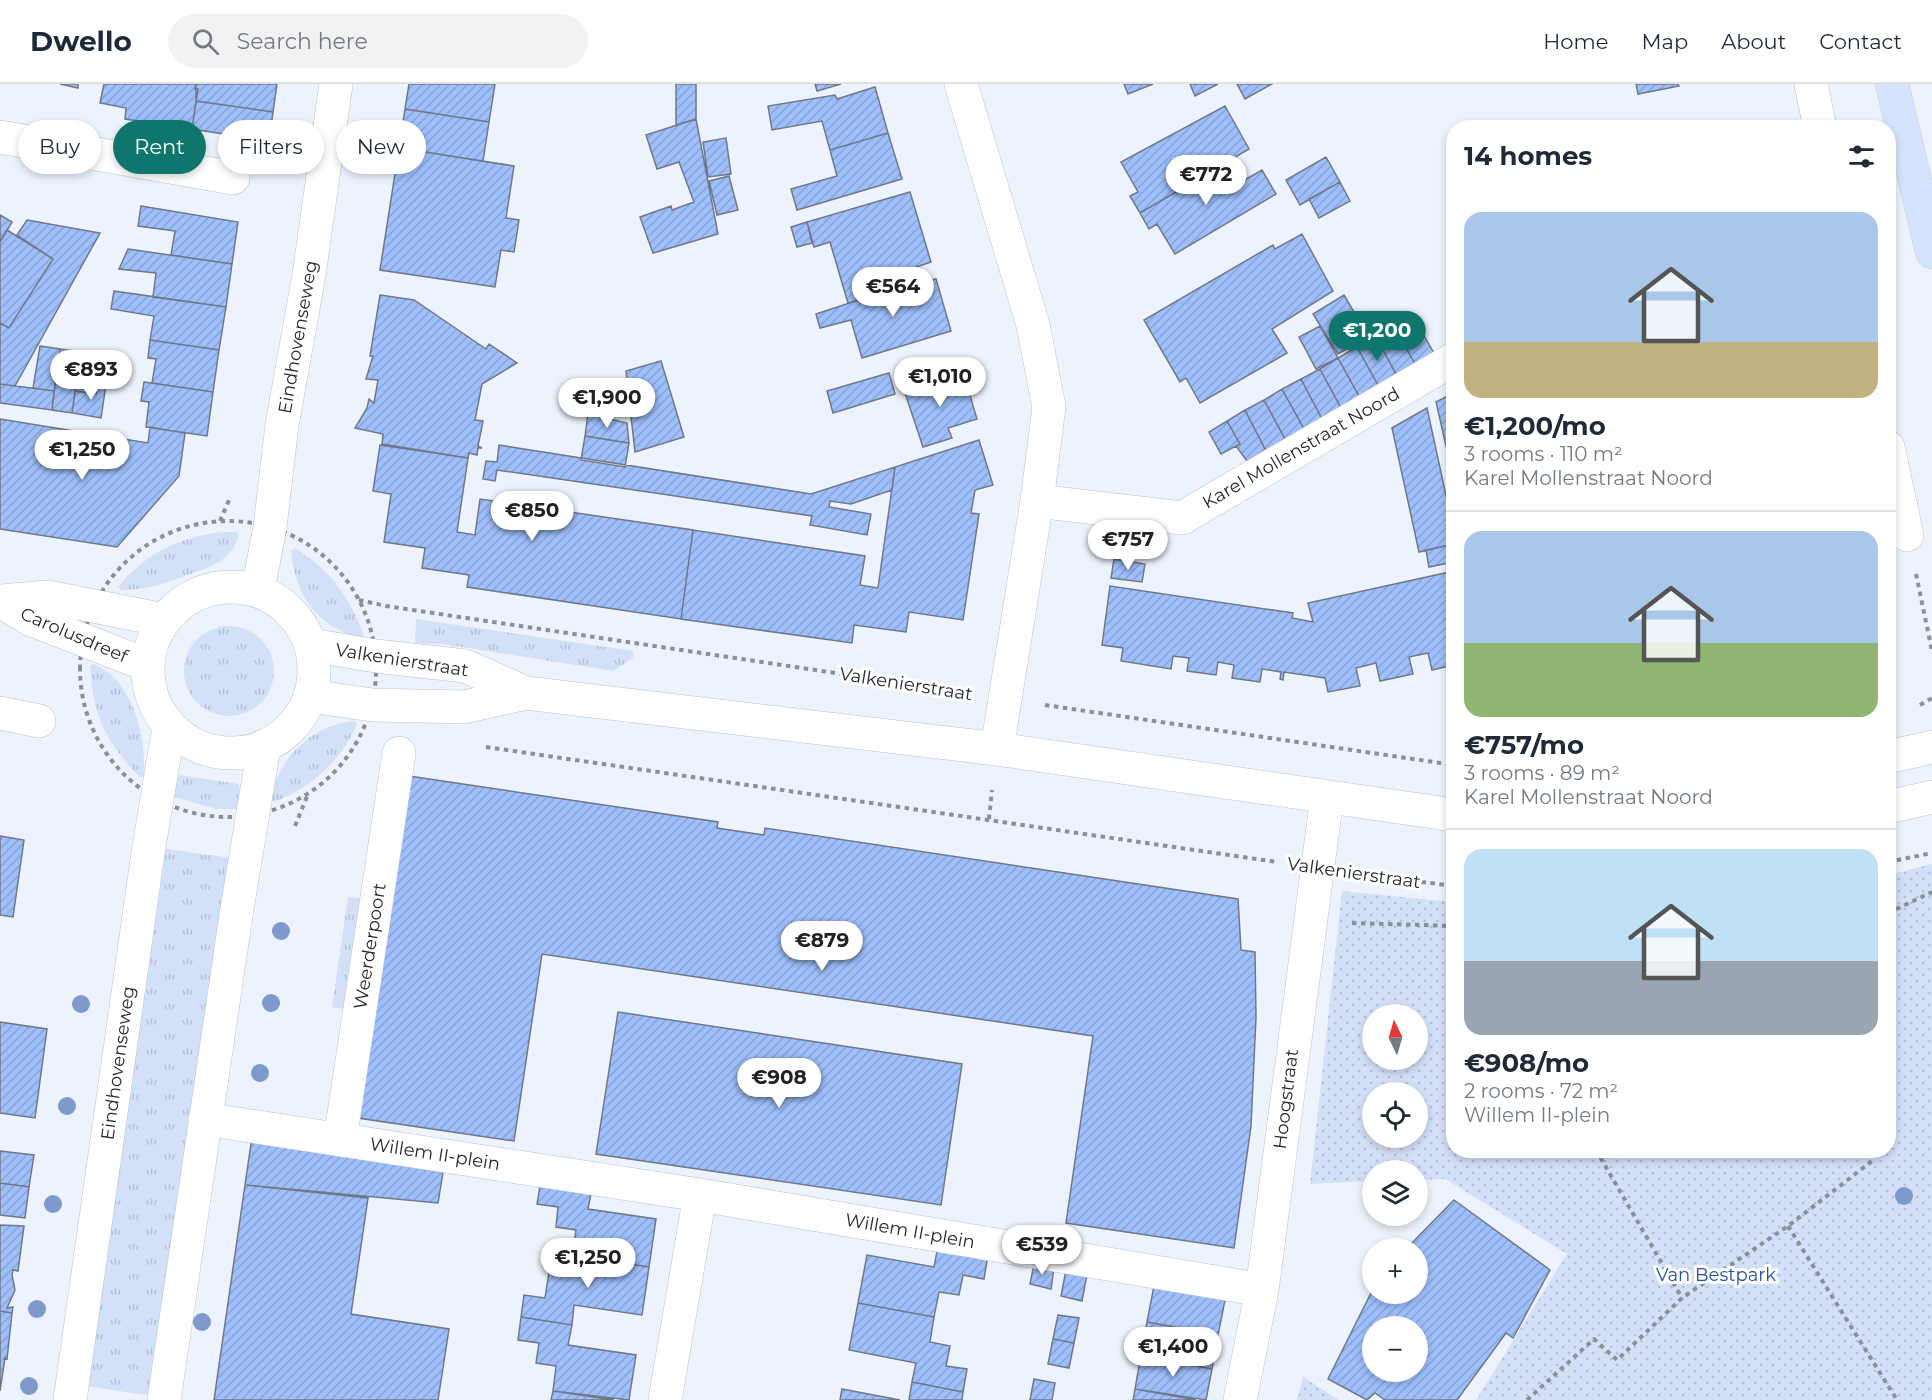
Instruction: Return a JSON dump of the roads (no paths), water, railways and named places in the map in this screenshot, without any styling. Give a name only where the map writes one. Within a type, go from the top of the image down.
[{"type":"main road","points":[[1892,84],[1932,252]]},
{"type":"street","name":"Eindhovenseweg","points":[[258,590],[270,527],[282,425],[309,275],[336,84]]},
{"type":"street","points":[[961,84],[1033,325],[1049,407],[1037,501],[997,749]]},
{"type":"street","points":[[1811,84],[1818,120]]},
{"type":"street","points":[[0,137],[233,178]]},
{"type":"street","name":"Karel Mollenstraat Noord","points":[[1037,501],[1182,518],[1446,364]]},
{"type":"street","points":[[1896,484],[1907,535]]},
{"type":"street","points":[[232,586],[258,590],[287,609],[299,621],[311,645],[315,679],[300,717],[284,735],[264,747],[239,753],[213,752],[189,743],[169,727],[152,698],[147,665],[155,634],[164,620],[182,602],[206,590],[232,586]]},
{"type":"street","name":"Carolusdreef","points":[[1,602],[48,597],[164,620]]},
{"type":"street","name":"Carolusdreef","points":[[1,602],[32,620],[147,665]]},
{"type":"street","name":"Valkenierstraat","points":[[311,645],[376,656],[465,666],[526,693],[997,749],[1446,814]]},
{"type":"street","name":"Valkenierstraat","points":[[310,696],[372,705],[464,707],[526,693]]},
{"type":"street","points":[[0,713],[39,721]]},
{"type":"street","name":"Eindhovenseweg","points":[[70,1400],[148,853],[169,727]]},
{"type":"street","points":[[164,1400],[205,1119],[264,747]]},
{"type":"street","points":[[1896,755],[1932,747]]},
{"type":"street","name":"Weerderpoort","points":[[340,1140],[399,753]]},
{"type":"street","name":"Hoogstraat","points":[[1240,1400],[1262,1290],[1327,797]]},
{"type":"street","points":[[1896,805],[1932,797]]},
{"type":"street","name":"Willem II-plein","points":[[205,1119],[700,1195],[1262,1290]]},
{"type":"street","points":[[665,1400],[700,1195]]},
{"type":"park label","name":"Van Bestpark","points":[[1716,1275]]}]
